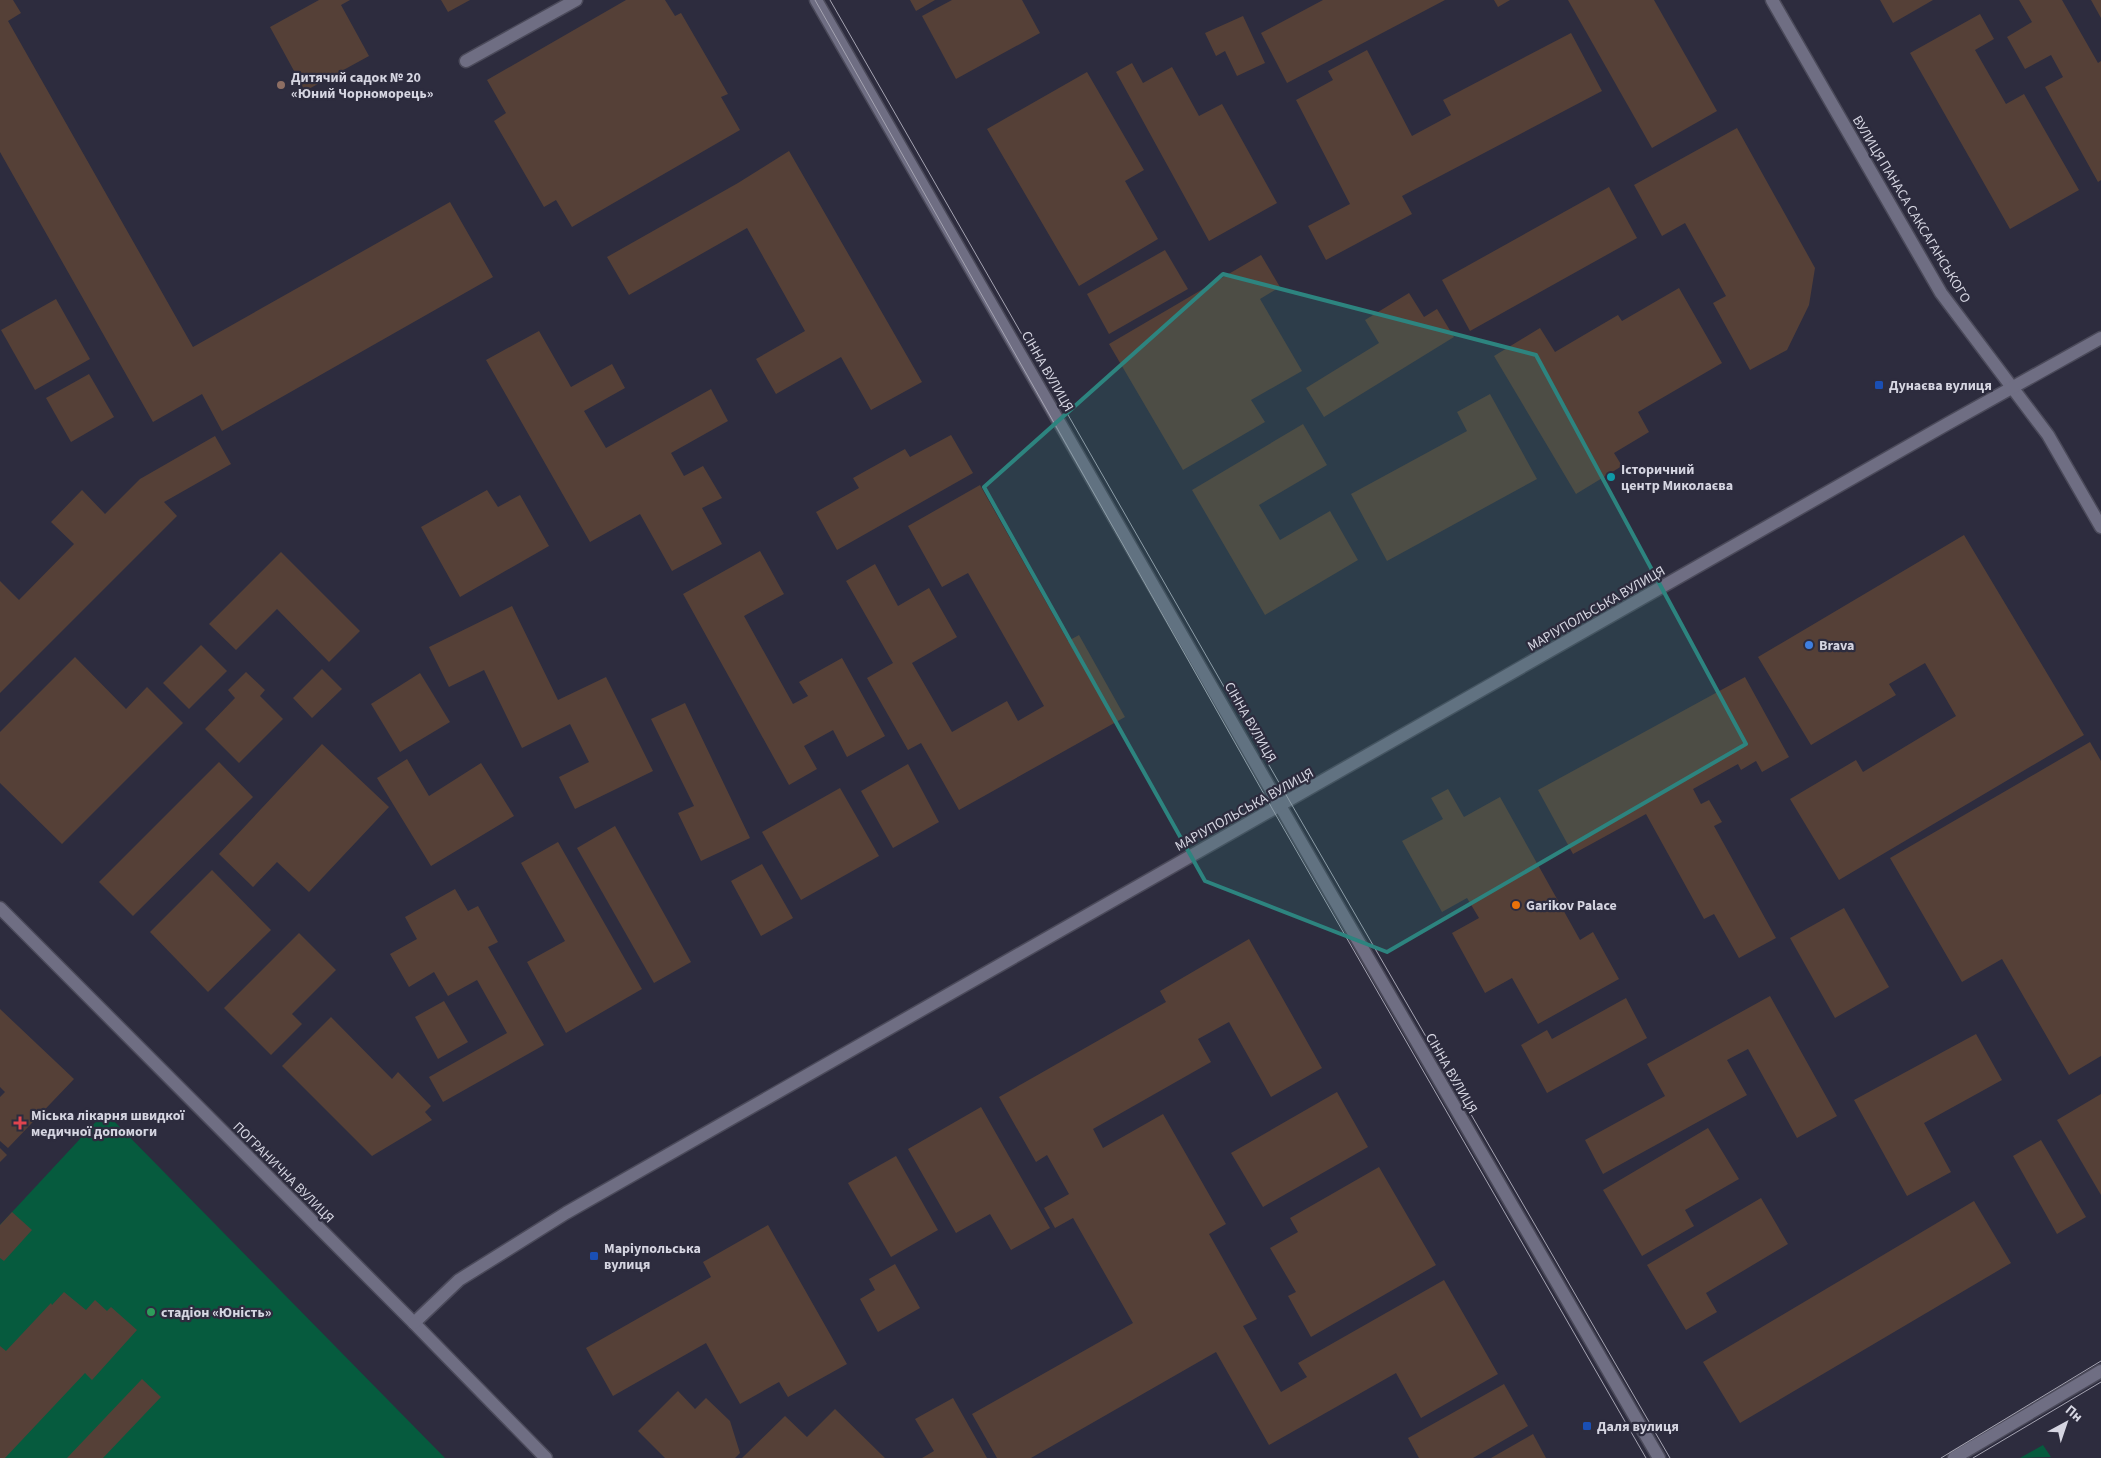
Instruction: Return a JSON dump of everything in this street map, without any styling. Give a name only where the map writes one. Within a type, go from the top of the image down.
[{"type":"street","points":[[466,61],[576,0]]},
{"type":"street","name":"СІННА ВУЛИЦЯ","points":[[816,0],[1660,1458]]},
{"type":"street","name":"ВУЛИЦЯ ПАНАСА САКСАГАНСЬКОГО","points":[[1772,0],[1940,293],[2011,389],[2048,435],[2101,527]]},
{"type":"street","name":"МАРІУПОЛЬСЬКА ВУЛИЦЯ","points":[[414,1323],[458,1280],[545,1225],[2101,338]]},
{"type":"street","name":"ПОГРАНИЧНА ВУЛИЦЯ","points":[[0,908],[546,1458]]},
{"type":"street","points":[[1954,1458],[2101,1370]]},
{"type":"highlighted area","points":[[1223,274],[1536,355],[1746,744],[1387,952],[1205,881],[984,487]]},
{"type":"green space","name":"стадіон «Юність»","points":[[105,1112],[445,1458],[0,1458],[0,1225]]},
{"type":"green space","points":[[2043,1445],[2051,1457],[2020,1458]]},
{"type":"building","points":[[0,0],[13,0],[21,13],[8,21],[193,347],[450,202],[493,277],[222,431],[202,394],[153,422],[0,152]]},
{"type":"building","points":[[319,0],[350,0],[341,5],[369,56],[305,91],[270,27]]},
{"type":"building","points":[[441,0],[470,0],[448,12]]},
{"type":"building","points":[[626,0],[665,0],[675,16],[681,13],[728,94],[721,97],[740,130],[572,227],[556,200],[544,207],[494,121],[506,113],[487,80]]},
{"type":"building","points":[[910,0],[935,0],[916,11]]},
{"type":"building","points":[[952,0],[1022,0],[1040,33],[956,79],[922,16]]},
{"type":"building","points":[[1323,0],[1445,0],[1287,83],[1261,33]]},
{"type":"building","points":[[1494,0],[1510,0],[1498,7]]},
{"type":"building","points":[[1568,0],[1654,0],[1717,111],[1652,148]]},
{"type":"building","points":[[1880,0],[1933,0],[1893,23]]},
{"type":"building","points":[[2019,0],[2062,0],[2098,63],[2101,61],[2101,180],[2098,182],[2045,87],[2063,77],[2051,55],[2025,69],[2007,37],[2032,22]]},
{"type":"building","points":[[2091,0],[2101,0],[2101,18]]},
{"type":"building","points":[[1980,14],[1994,39],[1975,50],[2006,104],[2024,94],[2079,190],[2010,229],[1910,53]]},
{"type":"building","points":[[1243,16],[1265,63],[1237,76],[1225,51],[1216,56],[1205,33]]},
{"type":"building","points":[[1571,33],[1602,91],[1402,196],[1412,214],[1326,260],[1308,226],[1350,204],[1296,100],[1333,80],[1328,71],[1367,50],[1412,136],[1451,115],[1443,100]]},
{"type":"building","points":[[1132,63],[1143,83],[1172,67],[1199,116],[1222,104],[1277,203],[1209,241],[1116,72]]},
{"type":"building","points":[[1087,72],[1144,170],[1125,181],[1158,239],[1079,286],[987,129]]},
{"type":"building","points":[[1737,128],[1815,268],[1809,305],[1787,350],[1750,370],[1713,303],[1726,296],[1685,223],[1662,236],[1634,185]]},
{"type":"building","points":[[789,151],[922,382],[871,410],[841,357],[776,394],[756,359],[805,331],[747,228],[629,295],[607,257],[738,183]]},
{"type":"building","points":[[1609,187],[1637,238],[1470,331],[1442,280]]},
{"type":"building","points":[[1165,250],[1188,289],[1109,334],[1087,294]]},
{"type":"building","points":[[1261,255],[1280,287],[1260,299],[1302,371],[1251,400],[1265,422],[1183,470],[1109,344]]},
{"type":"building","points":[[1679,288],[1722,363],[1638,412],[1649,432],[1614,453],[1622,466],[1576,494],[1494,356],[1540,328],[1555,352],[1618,315],[1622,321]]},
{"type":"building","points":[[1409,293],[1424,317],[1437,309],[1454,337],[1324,417],[1306,388],[1379,343],[1365,320]]},
{"type":"building","points":[[56,299],[90,359],[35,390],[1,330]]},
{"type":"building","points":[[539,331],[571,387],[612,364],[625,388],[584,411],[606,448],[711,389],[728,421],[671,453],[684,476],[703,466],[722,498],[702,508],[722,544],[672,571],[640,514],[590,542],[486,360]]},
{"type":"building","points":[[89,374],[114,417],[71,442],[46,398]]},
{"type":"building","points":[[1490,394],[1537,479],[1387,561],[1351,494],[1467,431],[1457,412]]},
{"type":"building","points":[[1303,424],[1327,465],[1259,505],[1280,540],[1330,511],[1358,560],[1265,615],[1192,490]]},
{"type":"building","points":[[951,435],[973,473],[837,550],[816,512],[859,488],[853,478],[905,449],[910,457]]},
{"type":"building","points":[[215,436],[231,464],[164,502],[177,516],[0,693],[0,581],[19,600],[74,544],[51,522],[82,490],[105,514],[140,479]]},
{"type":"building","points":[[980,485],[1068,641],[1079,635],[1125,717],[959,810],[921,743],[908,750],[867,678],[893,663],[846,581],[875,564],[898,606],[929,588],[957,637],[912,663],[952,732],[1007,701],[1018,721],[1044,706],[968,573],[942,587],[908,526]]},
{"type":"building","points":[[487,490],[498,507],[520,495],[549,546],[460,597],[421,527]]},
{"type":"building","points":[[1964,535],[2084,735],[1839,880],[1790,799],[1856,760],[1863,772],[1956,716],[1925,663],[1889,684],[1896,695],[1811,745],[1758,657]]},
{"type":"building","points":[[760,551],[784,594],[744,616],[793,704],[808,696],[799,682],[842,658],[885,736],[847,757],[833,730],[804,746],[817,769],[789,785],[683,594]]},
{"type":"building","points":[[281,552],[360,631],[329,662],[277,609],[236,650],[209,624]]},
{"type":"building","points":[[512,606],[558,700],[606,677],[653,771],[575,809],[559,777],[589,762],[570,724],[522,748],[484,670],[449,687],[429,647]]},
{"type":"building","points":[[201,645],[227,671],[189,709],[163,683]]},
{"type":"building","points":[[75,657],[126,709],[147,687],[183,723],[62,844],[0,783],[0,732]]},
{"type":"building","points":[[322,669],[342,689],[312,718],[293,698]]},
{"type":"building","points":[[246,672],[265,690],[260,696],[283,719],[239,763],[205,729],[235,698],[228,690]]},
{"type":"building","points":[[420,673],[450,722],[400,752],[371,704]]},
{"type":"building","points":[[1745,677],[1789,757],[1762,772],[1756,761],[1741,770],[1738,764],[1693,789],[1701,804],[1709,800],[1722,822],[1714,826],[1776,938],[1739,958],[1714,914],[1704,919],[1646,814],[1573,854],[1538,790]]},
{"type":"building","points":[[685,703],[750,838],[701,861],[678,813],[694,806],[651,719]]},
{"type":"building","points":[[2090,742],[2101,761],[2101,1056],[2069,1075],[2002,959],[1962,982],[1890,858]]},
{"type":"building","points":[[322,744],[389,807],[309,892],[277,862],[253,887],[219,854]]},
{"type":"building","points":[[407,759],[429,796],[481,763],[514,816],[431,866],[377,778]]},
{"type":"building","points":[[219,762],[253,797],[133,916],[99,882]]},
{"type":"building","points":[[908,764],[939,822],[893,848],[861,791]]},
{"type":"building","points":[[840,788],[879,856],[801,900],[762,832]]},
{"type":"building","name":"Garikov Palace","points":[[1448,789],[1464,817],[1500,797],[1580,940],[1593,932],[1619,979],[1538,1024],[1512,978],[1485,993],[1452,933],[1479,918],[1467,898],[1442,912],[1402,841],[1443,819],[1431,798]]},
{"type":"building","points":[[615,826],[691,962],[654,983],[577,848]]},
{"type":"building","points":[[558,842],[642,989],[566,1033],[527,962],[565,941],[521,863]]},
{"type":"building","points":[[762,864],[793,918],[761,936],[731,881]]},
{"type":"building","points":[[212,870],[271,930],[208,992],[150,932]]},
{"type":"building","points":[[455,889],[468,911],[478,906],[498,942],[488,947],[544,1045],[443,1102],[429,1077],[507,1033],[477,980],[448,996],[434,972],[409,987],[390,954],[417,939],[405,917]]},
{"type":"building","points":[[1844,908],[1889,987],[1835,1018],[1790,938]]},
{"type":"building","points":[[299,933],[336,970],[292,1014],[302,1024],[271,1055],[224,1008]]},
{"type":"building","points":[[1249,939],[1322,1068],[1271,1097],[1229,1022],[1198,1039],[1211,1062],[1093,1129],[1103,1148],[1163,1114],[1226,1224],[1209,1234],[1257,1319],[1243,1326],[1281,1392],[1307,1377],[1298,1363],[1444,1280],[1498,1374],[1421,1418],[1396,1373],[1269,1445],[1216,1352],[1031,1458],[997,1458],[972,1414],[1133,1323],[1073,1218],[1055,1228],[1044,1208],[1069,1194],[1047,1155],[1036,1162],[999,1097],[1166,1002],[1160,991]]},
{"type":"building","points":[[1770,996],[1837,1116],[1797,1138],[1748,1049],[1727,1060],[1747,1095],[1603,1174],[1585,1140],[1665,1096],[1647,1064]]},
{"type":"building","points":[[1626,998],[1647,1038],[1547,1093],[1521,1045],[1547,1030],[1552,1039]]},
{"type":"building","points":[[444,1001],[468,1042],[438,1059],[415,1017]]},
{"type":"building","name":"Міська лікарня швидкої медичної допомоги","points":[[0,1009],[74,1079],[8,1148],[0,1141],[0,1097],[5,1092],[0,1087]]},
{"type":"building","points":[[331,1017],[392,1079],[398,1072],[431,1106],[425,1112],[432,1120],[372,1156],[282,1066]]},
{"type":"building","points":[[1976,1034],[2002,1080],[1924,1123],[1951,1172],[1907,1196],[1854,1100]]},
{"type":"building","points":[[1337,1092],[1368,1147],[1263,1207],[1231,1153]]},
{"type":"building","points":[[2101,1094],[2101,1195],[2057,1120]]},
{"type":"building","points":[[981,1107],[1050,1228],[1011,1250],[990,1214],[956,1233],[908,1149]]},
{"type":"building","points":[[1708,1128],[1739,1179],[1685,1210],[1694,1226],[1642,1256],[1603,1190]]},
{"type":"building","points":[[2041,1140],[2086,1217],[2057,1234],[2013,1156]]},
{"type":"building","points":[[0,1148],[7,1155],[0,1162]]},
{"type":"building","points":[[896,1156],[938,1230],[891,1257],[848,1183]]},
{"type":"building","points":[[1379,1167],[1436,1265],[1311,1337],[1288,1296],[1296,1292],[1270,1248],[1298,1232],[1290,1218]]},
{"type":"building","points":[[1761,1198],[1788,1244],[1706,1293],[1717,1312],[1686,1330],[1647,1265]]},
{"type":"building","points":[[1974,1201],[2011,1263],[1740,1423],[1703,1362]]},
{"type":"building","points":[[12,1212],[32,1230],[4,1261],[0,1258],[0,1225]]},
{"type":"building","points":[[768,1225],[847,1364],[788,1397],[779,1382],[740,1404],[706,1343],[613,1396],[586,1348],[711,1277],[703,1262]]},
{"type":"building","points":[[895,1264],[920,1308],[878,1332],[860,1299],[875,1290],[869,1279]]},
{"type":"building","points":[[64,1292],[86,1310],[95,1300],[107,1311],[111,1307],[137,1330],[92,1380],[85,1373],[5,1458],[0,1458],[0,1346],[6,1351],[51,1303],[52,1305]]},
{"type":"building","points":[[142,1379],[161,1397],[103,1458],[67,1458]]},
{"type":"building","points":[[1504,1384],[1528,1426],[1473,1458],[1419,1458],[1408,1438]]},
{"type":"building","points":[[678,1391],[695,1409],[706,1398],[730,1421],[740,1453],[735,1458],[665,1458],[638,1431]]},
{"type":"building","points":[[953,1398],[987,1458],[922,1458],[934,1451],[915,1419]]},
{"type":"building","points":[[835,1409],[885,1458],[742,1458],[785,1416],[807,1437]]},
{"type":"building","points":[[1533,1434],[1546,1458],[1491,1458]]},
{"type":"tram line","points":[[815,0],[1273,810],[1646,1458]]},
{"type":"tram line","points":[[830,0],[1289,800],[1670,1458]]},
{"type":"tram line","points":[[1941,1458],[2101,1361]]},
{"type":"tram line","points":[[1973,1458],[2101,1382]]},
{"type":"place","name":"Дитячий садок № 20 «Юний Чорноморець»","points":[[281,85]]},
{"type":"place","name":"Дунаєва вулиця","points":[[1879,385]]},
{"type":"place","name":"Історичний центр Миколаєва","points":[[1611,477]]},
{"type":"place","name":"Brava","points":[[1809,645]]},
{"type":"place","name":"Garikov Palace","points":[[1516,905]]},
{"type":"place","name":"Міська лікарня швидкої медичної допомоги","points":[[20,1123]]},
{"type":"place","name":"Маріупольська вулиця","points":[[594,1256]]},
{"type":"place","name":"стадіон «Юність»","points":[[151,1312]]},
{"type":"place","name":"Даля вулиця","points":[[1587,1426]]}]
